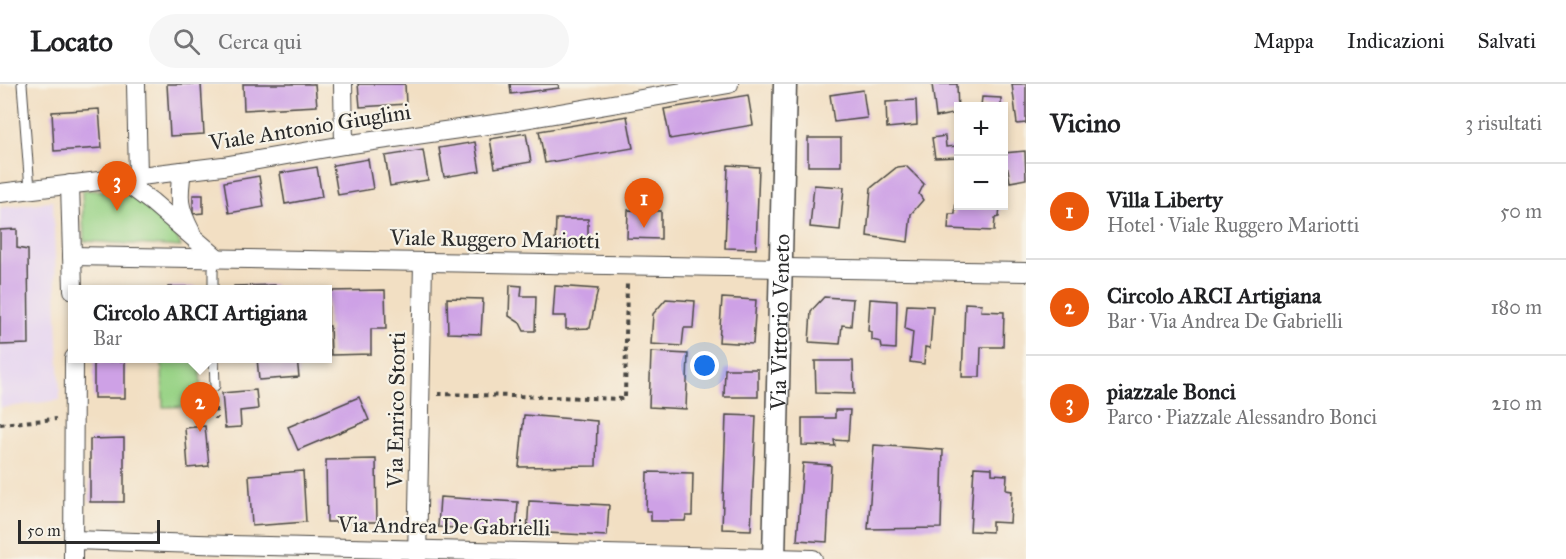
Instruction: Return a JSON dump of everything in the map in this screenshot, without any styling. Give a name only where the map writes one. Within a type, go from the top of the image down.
[{"type":"street","points":[[136,84],[130,177],[152,202],[216,257]]},
{"type":"street","points":[[343,84],[344,146]]},
{"type":"street","name":"Viale Antonio Giuglini","points":[[0,193],[223,166],[502,123],[729,84]]},
{"type":"street","name":"Via Vittorio Veneto","points":[[774,559],[785,84]]},
{"type":"street","points":[[182,171],[179,191],[180,209],[196,240]]},
{"type":"street","points":[[70,184],[73,285]]},
{"type":"street","name":"Viale Ruggero Mariotti","points":[[72,256],[1026,272]]},
{"type":"street","name":"Via Enrico Storti","points":[[417,554],[423,262]]},
{"type":"street","points":[[73,559],[74,363]]},
{"type":"street","name":"Via Andrea De Gabrielli","points":[[73,540],[417,554],[813,559]]},
{"type":"lane","points":[[22,84],[30,189]]},
{"type":"lane","points":[[213,285],[216,257]]},
{"type":"lane","points":[[214,363],[215,386]]},
{"type":"path","points":[[420,394],[625,399],[627,265]]},
{"type":"path","points":[[215,386],[216,418]]},
{"type":"path","points":[[0,424],[44,419],[75,419]]},
{"type":"shaded area","points":[[53,201],[60,400],[0,408],[0,208]]},
{"type":"green space","points":[[82,190],[128,192],[175,231],[181,247],[84,241]]},
{"type":"green space","points":[[162,363],[200,363],[201,406],[163,407]]},
{"type":"building","points":[[167,84],[201,84],[204,134],[170,136]]},
{"type":"building","points":[[243,84],[315,84],[317,106],[244,110]]},
{"type":"building","points":[[358,84],[405,84],[406,104],[360,107]]},
{"type":"building","points":[[510,84],[558,84],[559,88],[511,94]]},
{"type":"building","points":[[932,84],[957,84],[958,102],[954,102],[954,114],[936,117]]},
{"type":"building","points":[[1012,84],[1026,84],[1026,123],[1017,124]]},
{"type":"building","points":[[863,90],[867,118],[834,122],[830,95]]},
{"type":"building","points":[[748,95],[753,125],[670,139],[664,109]]},
{"type":"building","points":[[982,97],[1001,98],[1001,102],[981,102]]},
{"type":"building","points":[[916,100],[917,125],[887,128],[886,102]]},
{"type":"building","points":[[99,109],[102,148],[54,151],[52,112]]},
{"type":"building","points":[[627,116],[633,148],[545,163],[539,131]]},
{"type":"building","points":[[526,133],[531,162],[495,168],[490,139]]},
{"type":"building","points":[[945,136],[946,147],[954,146],[954,157],[935,158],[932,138]]},
{"type":"building","points":[[808,138],[841,138],[841,166],[808,166]]},
{"type":"building","points":[[475,142],[480,171],[444,177],[439,148]]},
{"type":"building","points":[[423,150],[428,180],[390,186],[385,156]]},
{"type":"building","points":[[1025,151],[1026,179],[1010,182],[1008,153]]},
{"type":"building","points":[[368,159],[373,189],[338,195],[333,165]]},
{"type":"building","points":[[728,165],[759,167],[756,249],[725,248]]},
{"type":"building","points":[[906,166],[924,184],[919,194],[923,200],[911,214],[908,242],[867,236],[871,188],[897,167]]},
{"type":"building","points":[[317,167],[322,197],[285,204],[280,173]]},
{"type":"building","points":[[259,176],[264,207],[229,213],[224,182]]},
{"type":"building","points":[[814,185],[844,187],[840,230],[810,227]]},
{"type":"building","points":[[193,195],[203,195],[203,213],[193,214]]},
{"type":"building","points":[[628,210],[661,211],[661,239],[627,238]]},
{"type":"building","points":[[955,210],[1000,210],[999,217],[995,218],[994,231],[948,229],[949,214],[955,214]]},
{"type":"building","points":[[556,219],[588,219],[588,245],[555,245]]},
{"type":"building","points":[[17,229],[17,248],[28,250],[29,344],[0,345],[0,230]]},
{"type":"building","points":[[510,285],[522,286],[521,296],[536,296],[535,331],[524,331],[520,323],[509,316]]},
{"type":"building","points":[[555,286],[598,289],[590,328],[566,329],[566,316],[553,316]]},
{"type":"building","points":[[385,290],[386,329],[371,329],[371,354],[332,355],[332,291]]},
{"type":"building","points":[[824,297],[853,299],[851,326],[842,325],[840,344],[809,342],[811,311]]},
{"type":"building","points":[[447,298],[483,299],[481,334],[448,333]]},
{"type":"building","points":[[722,298],[756,300],[753,344],[719,342]]},
{"type":"building","points":[[666,299],[695,301],[693,328],[684,328],[682,346],[651,344],[653,314]]},
{"type":"building","points":[[870,299],[897,301],[896,349],[882,348],[881,342],[872,340],[872,332],[868,331]]},
{"type":"building","points":[[965,303],[982,304],[981,311],[1004,312],[1003,347],[981,347],[980,377],[962,377]]},
{"type":"building","points":[[907,305],[933,306],[930,348],[925,347],[924,364],[910,362],[913,332],[905,329]]},
{"type":"building","points":[[651,352],[688,354],[686,409],[649,407]]},
{"type":"building","points":[[815,361],[853,361],[854,394],[816,393]]},
{"type":"building","points":[[94,363],[125,363],[125,398],[94,398]]},
{"type":"building","points":[[257,363],[298,363],[299,377],[259,380]]},
{"type":"building","points":[[725,369],[758,369],[758,397],[724,397]]},
{"type":"building","points":[[256,390],[258,409],[240,411],[241,427],[225,428],[222,393]]},
{"type":"building","points":[[359,397],[369,420],[298,450],[288,427]]},
{"type":"building","points":[[835,410],[850,410],[848,441],[834,440],[835,446],[802,445],[802,418],[835,418]]},
{"type":"building","points":[[524,415],[597,421],[596,466],[519,467]]},
{"type":"building","points":[[726,415],[756,416],[751,530],[722,529]]},
{"type":"building","points":[[205,426],[209,466],[188,468],[185,428]]},
{"type":"building","points":[[124,438],[124,502],[90,502],[90,439]]},
{"type":"building","points":[[874,445],[943,450],[941,528],[868,529]]},
{"type":"building","points":[[376,459],[377,522],[327,522],[326,460]]},
{"type":"building","points":[[803,463],[831,465],[827,542],[797,540]]},
{"type":"building","points":[[974,467],[992,468],[992,474],[1007,475],[1006,490],[1012,491],[1010,523],[992,522],[992,532],[970,531]]},
{"type":"building","points":[[303,471],[306,522],[252,526],[249,475]]},
{"type":"building","points":[[647,472],[693,473],[692,516],[686,516],[685,521],[651,521],[651,511],[646,511]]},
{"type":"building","points":[[440,497],[518,502],[516,531],[438,527]]},
{"type":"building","points":[[529,501],[609,505],[607,536],[527,532]]},
{"type":"place","name":"piazzale Bonci","points":[[117,211]]},
{"type":"place","name":"Villa Liberty","points":[[644,228]]},
{"type":"place","name":"Circolo ARCI Artigiana","points":[[200,432]]}]
